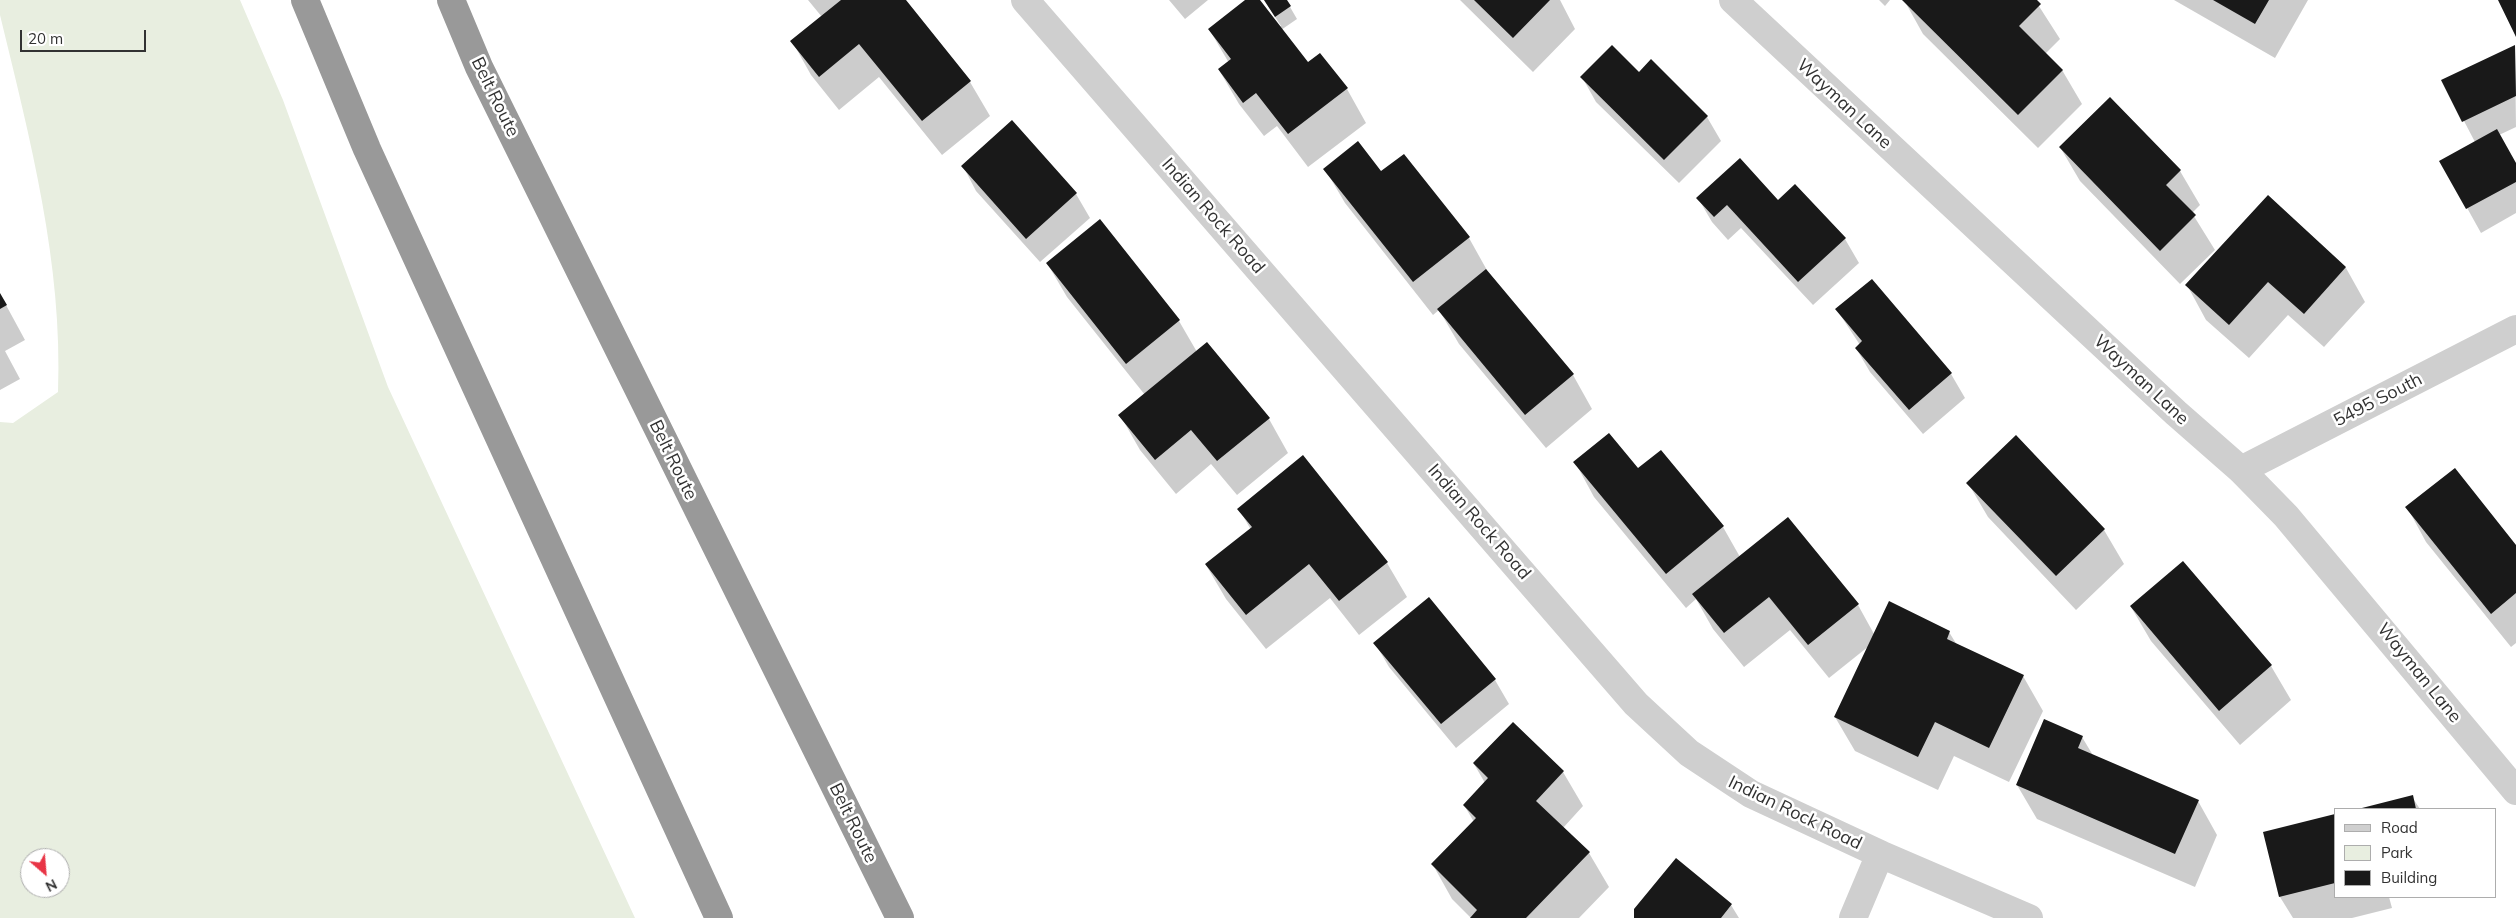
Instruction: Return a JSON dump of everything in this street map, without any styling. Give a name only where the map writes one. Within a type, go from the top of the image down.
[{"type":"highway","points":[[305,0],[367,149],[719,918]]},
{"type":"highway","name":"Belt Route","points":[[451,0],[479,67],[900,918]]},
{"type":"street","name":"Indian Rock Road","points":[[1025,0],[1636,704],[1662,730],[1689,753],[1751,794],[1880,854],[2029,918]]},
{"type":"street","name":"Wayman Lane","points":[[1733,0],[2176,413],[2241,470],[2286,516],[2329,565],[2516,791]]},
{"type":"street","name":"5495 South","points":[[2241,470],[2516,329]]},
{"type":"street","points":[[1853,918],[1880,854]]},
{"type":"green space","points":[[0,0],[240,0],[283,100],[388,387],[635,918],[0,918],[0,422],[13,423],[58,392],[58,344],[50,249],[33,155],[0,15]]},
{"type":"building","points":[[841,0],[906,0],[971,81],[922,121],[859,44],[819,77],[790,41]]},
{"type":"building","points":[[1245,0],[1260,0],[1308,62],[1320,53],[1348,88],[1288,134],[1256,93],[1243,103],[1218,69],[1231,59],[1208,29]]},
{"type":"building","points":[[1264,0],[1287,0],[1291,6],[1275,17]]},
{"type":"building","points":[[1474,0],[1550,0],[1513,38]]},
{"type":"building","points":[[1902,0],[2037,0],[2041,4],[2019,26],[2063,70],[2018,115]]},
{"type":"building","points":[[2213,0],[2269,0],[2255,24]]},
{"type":"building","points":[[2498,0],[2516,0],[2516,37]]},
{"type":"building","points":[[1612,45],[1639,72],[1651,59],[1708,116],[1664,160],[1580,77]]},
{"type":"building","points":[[2515,45],[2516,96],[2462,122],[2441,80]]},
{"type":"building","points":[[2110,97],[2181,170],[2166,185],[2196,215],[2160,251],[2059,147]]},
{"type":"building","points":[[1012,120],[1077,193],[1026,239],[961,166]]},
{"type":"building","points":[[2497,129],[2516,163],[2516,182],[2466,209],[2439,161]]},
{"type":"building","points":[[1358,141],[1381,171],[1404,154],[1470,237],[1413,282],[1323,169]]},
{"type":"building","points":[[1740,158],[1778,200],[1795,184],[1846,238],[1798,282],[1727,205],[1714,217],[1696,198]]},
{"type":"building","points":[[2268,195],[2346,267],[2304,314],[2268,282],[2229,325],[2185,285]]},
{"type":"building","points":[[1100,219],[1180,320],[1126,364],[1046,263]]},
{"type":"building","points":[[1486,269],[1574,374],[1525,415],[1437,309]]},
{"type":"building","points":[[1872,279],[1952,373],[1909,410],[1855,348],[1862,341],[1835,309]]},
{"type":"building","points":[[0,293],[7,305],[0,309]]},
{"type":"building","points":[[1207,342],[1270,418],[1217,461],[1191,430],[1155,460],[1118,415]]},
{"type":"building","points":[[1609,433],[1638,468],[1661,450],[1724,526],[1666,574],[1573,462]]},
{"type":"building","points":[[2016,435],[2105,529],[2056,576],[1966,483]]},
{"type":"building","points":[[1303,455],[1388,562],[1339,601],[1309,564],[1246,615],[1205,564],[1252,527],[1237,509]]},
{"type":"building","points":[[2455,468],[2516,545],[2516,593],[2491,614],[2405,507]]},
{"type":"building","points":[[1788,517],[1859,604],[1808,645],[1769,597],[1724,633],[1692,594]]},
{"type":"building","points":[[2183,561],[2272,665],[2219,711],[2130,606]]},
{"type":"building","points":[[1429,597],[1496,679],[1441,724],[1373,643]]},
{"type":"building","points":[[1889,601],[1950,631],[1947,639],[2024,675],[1989,748],[1935,722],[1918,757],[1834,717]]},
{"type":"building","points":[[2044,719],[2083,736],[2078,748],[2199,800],[2175,854],[2016,785]]},
{"type":"building","points":[[1513,722],[1564,771],[1536,801],[1590,852],[1526,918],[1470,918],[1477,910],[1431,864],[1476,818],[1463,805],[1488,778],[1473,763]]},
{"type":"building","points":[[2413,795],[2416,808],[2362,808]]},
{"type":"building","points":[[2334,814],[2334,883],[2279,897],[2263,832]]},
{"type":"building","points":[[1676,858],[1732,904],[1721,918],[1634,918],[1634,909]]}]
